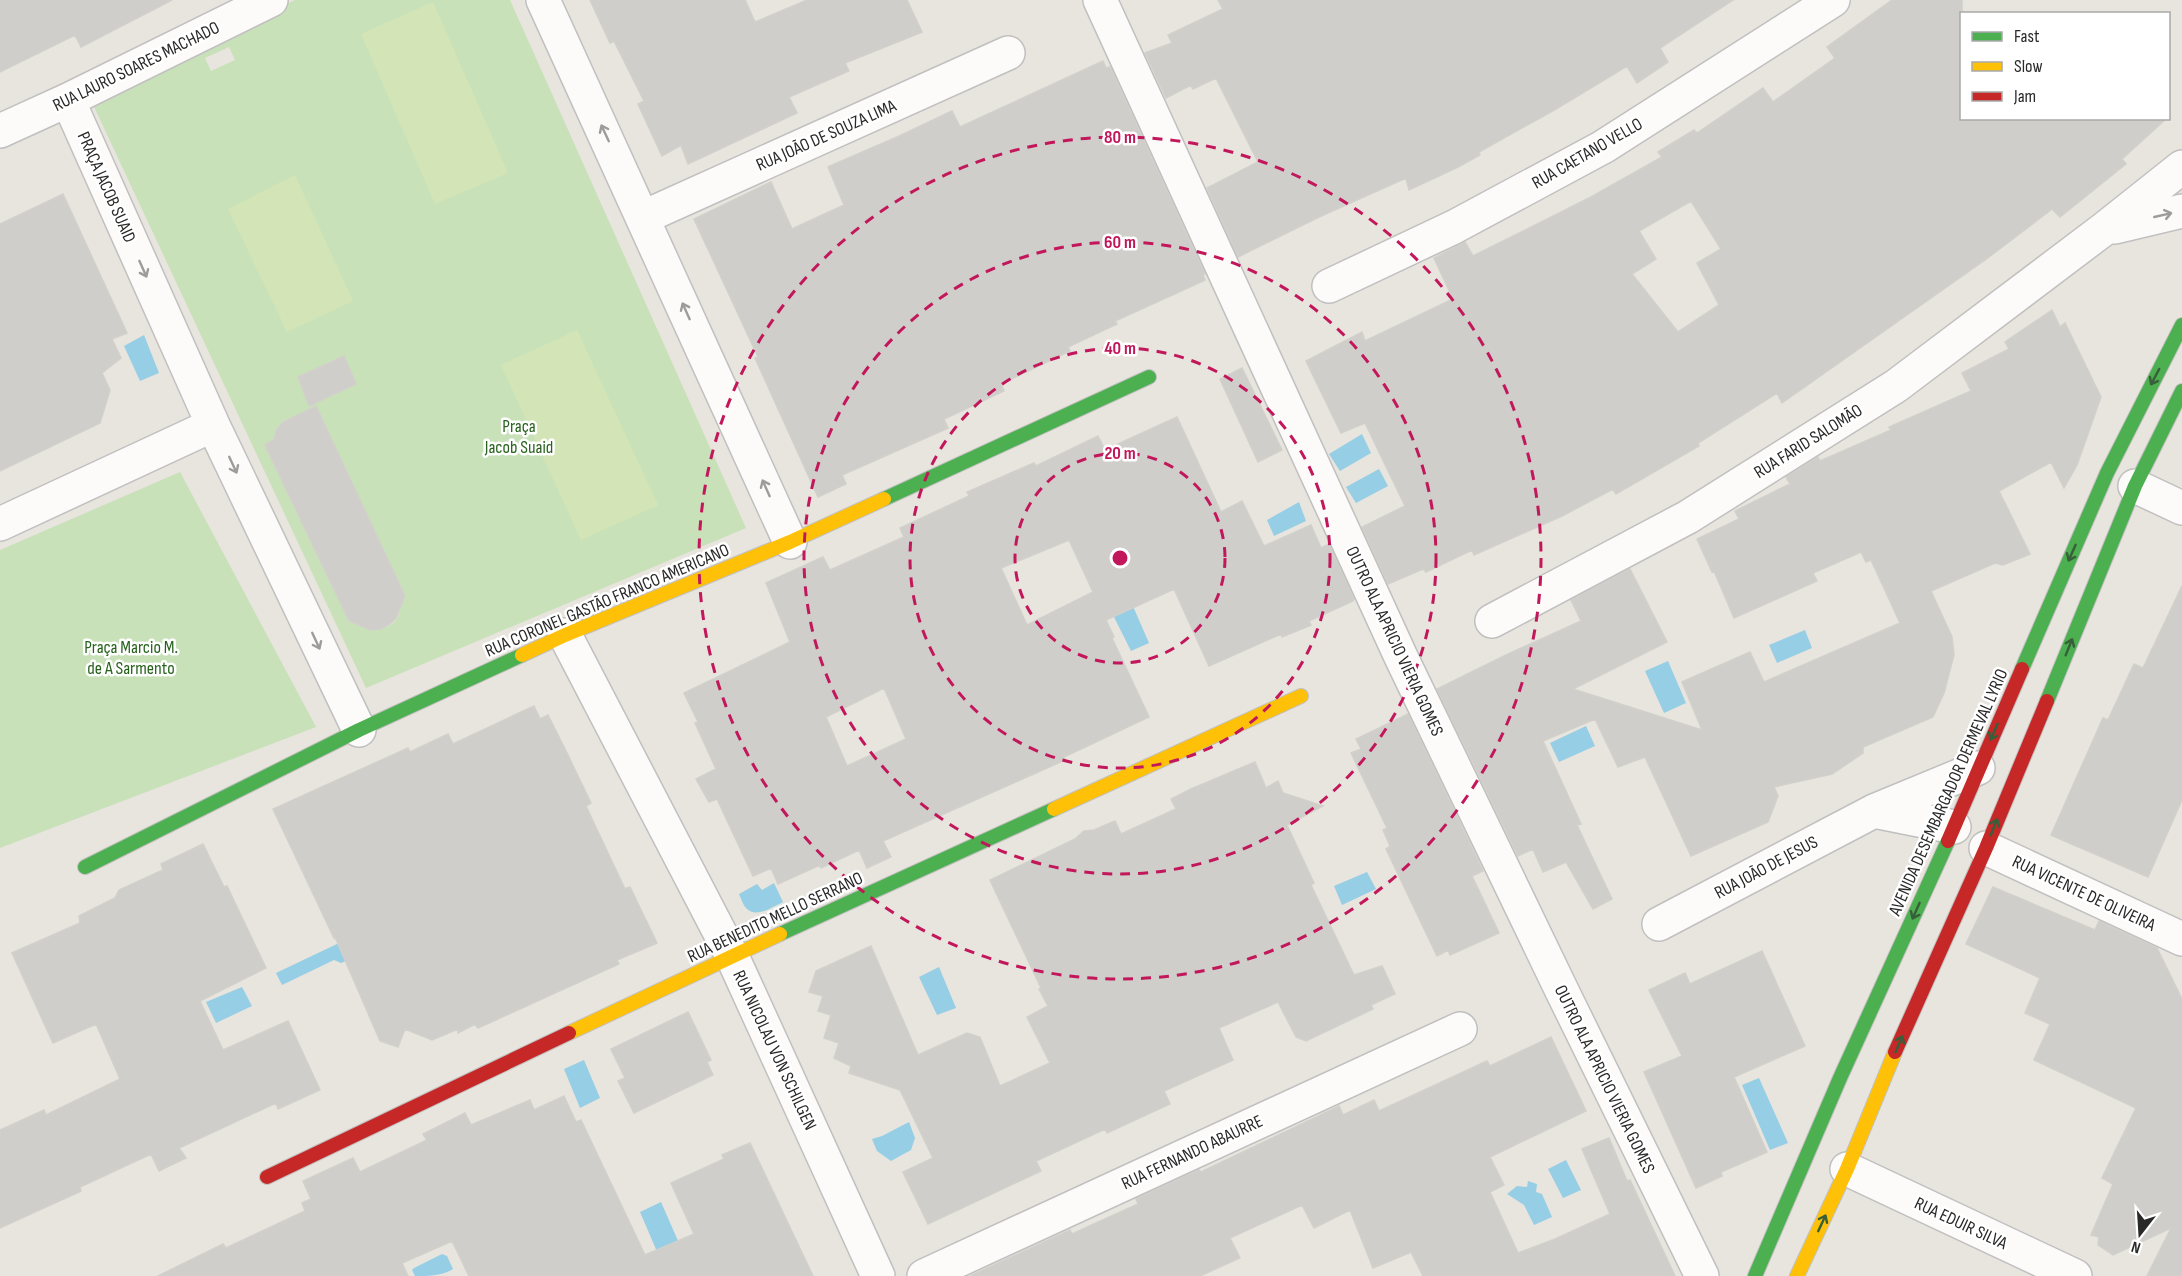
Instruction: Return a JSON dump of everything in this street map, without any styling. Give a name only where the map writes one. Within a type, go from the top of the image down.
[{"type":"street","name":"RUA LAURO SOARES MACHADO","points":[[0,131],[271,0]]},
{"type":"street","points":[[543,0],[644,217],[790,542]]},
{"type":"street","name":"OUTRO ALA APRICIO VIERIA GOMES","points":[[1100,0],[1401,657],[1702,1276]]},
{"type":"street","name":"RUA CAETANO VELLO","points":[[1329,286],[1454,227],[1603,147],[1833,0]]},
{"type":"street","name":"RUA JOÃO DE SOUZA LIMA","points":[[644,217],[1008,53]]},
{"type":"street","name":"PRAÇA JACOB SUAID","points":[[68,100],[213,425],[359,730]]},
{"type":"street","name":"RUA FARID SALOMÃO","points":[[1492,621],[1688,516],[1896,386],[2104,230],[2182,167]]},
{"type":"street","name":"RUA FARID SALOMÃO","points":[[2104,230],[2182,211]]},
{"type":"street","name":"AVENIDA DESEMBARGADOR DERMEVAL LYRIO","points":[[1797,1276],[1835,1164],[1874,1091],[1986,848],[2121,480],[2182,325]]},
{"type":"street","name":"RUA CORONEL GASTÃO FRANCO AMERICANO","points":[[85,867],[359,730],[565,635],[790,542],[1149,377]]},
{"type":"street","name":"AVENIDA DESEMBARGADOR DERMEVAL LYRIO","points":[[1755,1276],[1811,1147],[1846,1080],[1978,768],[2121,480],[2182,391]]},
{"type":"street","points":[[0,524],[213,425]]},
{"type":"street","points":[[2121,480],[2182,508]]},
{"type":"street","name":"RUA NICOLAU VON SCHILGEN","points":[[565,635],[732,956],[878,1276]]},
{"type":"street","name":"RUA BENEDITO MELLO SERRANO","points":[[267,1177],[732,956],[1301,696]]},
{"type":"street","name":"RUA JOÃO DE JESUS","points":[[1659,924],[1874,811],[1978,768]]},
{"type":"street","points":[[1874,811],[1954,827]]},
{"type":"street","name":"RUA VICENTE DE OLIVEIRA","points":[[1986,848],[2182,939]]},
{"type":"street","name":"RUA FERNANDO ABAURRE","points":[[924,1276],[1461,1029]]},
{"type":"street","points":[[1811,1147],[1835,1164]]},
{"type":"street","name":"RUA EDUIR SILVA","points":[[1835,1164],[2075,1276]]},
{"type":"green space","name":"Praça Jacob Suaid","points":[[295,0],[510,0],[746,528],[366,688],[89,96]],"holes":[[[229,47],[235,60],[211,71],[205,58]],[[344,356],[355,384],[309,405],[298,377]],[[292,417],[321,418],[405,596],[399,614],[391,625],[385,628],[366,627],[354,620],[349,622],[266,445],[275,439],[279,426]]]},
{"type":"green space","points":[[433,2],[508,173],[435,204],[361,34]]},
{"type":"green space","points":[[295,175],[353,301],[287,332],[228,209]]},
{"type":"green space","points":[[577,330],[658,505],[581,540],[501,365]]},
{"type":"green space","name":"Praça Marcio M. de A Sarmento","points":[[180,472],[316,727],[0,848],[0,550]]},
{"type":"water","points":[[144,335],[159,373],[140,381],[124,346]]},
{"type":"water","points":[[1362,434],[1371,453],[1340,471],[1329,454]]},
{"type":"water","points":[[1379,469],[1388,486],[1356,503],[1346,487]]},
{"type":"water","points":[[1299,502],[1306,521],[1274,536],[1267,520]]},
{"type":"water","points":[[1132,604],[1149,643],[1131,651],[1113,615]]},
{"type":"water","points":[[1805,630],[1812,648],[1777,663],[1769,645]]},
{"type":"water","points":[[1668,661],[1686,703],[1664,713],[1645,671]]},
{"type":"water","points":[[1586,726],[1595,746],[1559,762],[1550,743]]},
{"type":"water","points":[[1367,872],[1376,889],[1342,905],[1334,886]]},
{"type":"water","points":[[774,883],[783,902],[759,912],[746,908],[739,894],[757,884],[762,890]]},
{"type":"water","points":[[360,933],[368,952],[341,963],[334,960],[282,985],[276,973]]},
{"type":"water","points":[[939,967],[956,1008],[937,1015],[919,977]]},
{"type":"water","points":[[242,987],[252,1006],[216,1023],[206,1002]]},
{"type":"water","points":[[584,1060],[600,1098],[580,1108],[564,1069]]},
{"type":"water","points":[[1759,1078],[1788,1143],[1770,1150],[1742,1085]]},
{"type":"water","points":[[909,1122],[915,1138],[911,1150],[891,1161],[877,1151],[872,1139]]},
{"type":"water","points":[[1566,1160],[1581,1190],[1563,1198],[1548,1169]]},
{"type":"water","points":[[1528,1181],[1537,1184],[1536,1192],[1542,1194],[1552,1217],[1534,1225],[1524,1205],[1507,1194],[1517,1186],[1527,1187]]},
{"type":"water","points":[[661,1202],[679,1243],[658,1254],[640,1212]]},
{"type":"water","points":[[442,1254],[447,1256],[453,1269],[430,1276],[415,1276],[412,1270],[414,1268]]},
{"type":"building","points":[[0,0],[172,0],[81,47],[75,35],[0,72]]},
{"type":"building","points":[[590,0],[745,0],[755,22],[807,0],[907,0],[922,32],[845,63],[849,71],[789,97],[797,113],[688,164],[681,145],[662,156],[638,104],[644,101],[614,41],[610,43]]},
{"type":"building","points":[[1218,0],[1733,0],[1660,48],[1668,62],[1637,83],[1627,66],[1479,152],[1480,155],[1458,167],[1409,190],[1406,178],[1238,257],[1207,188],[1258,162],[1216,78],[1193,89],[1191,85],[1166,98],[1145,53],[1172,43],[1168,35],[1223,9]]},
{"type":"building","points":[[1892,0],[1962,0],[1960,120],[2165,120],[2122,159],[2126,164],[2060,217],[2052,209],[1985,260],[1782,403],[1777,393],[1698,443],[1699,446],[1616,494],[1613,489],[1562,516],[1474,555],[1472,550],[1426,572],[1423,569],[1388,584],[1362,527],[1405,506],[1365,423],[1341,433],[1306,361],[1362,332],[1365,341],[1453,299],[1434,258],[1465,242],[1473,256],[1591,197],[1662,157],[1658,152],[1694,130],[1697,133],[1763,88],[1773,102],[1835,58],[1827,47]],"holes":[[[1691,201],[1721,249],[1697,263],[1719,305],[1678,332],[1632,274],[1656,259],[1639,231]]]},
{"type":"building","points":[[1103,61],[1106,68],[1110,67],[1205,274],[1203,275],[1205,280],[1115,321],[1117,324],[1068,347],[1070,351],[1001,384],[1004,391],[944,419],[948,428],[842,475],[846,484],[818,497],[755,358],[758,357],[694,219],[771,182],[792,229],[844,205],[828,167],[952,111],[960,127]]},
{"type":"building","points":[[63,194],[127,333],[112,339],[121,358],[102,373],[110,390],[100,423],[0,471],[0,224]]},
{"type":"building","points":[[2052,310],[2060,327],[2065,323],[2101,397],[2077,465],[2064,488],[2051,462],[1999,491],[2030,554],[2003,565],[1995,563],[1931,591],[1952,637],[1954,655],[1944,693],[1933,717],[1863,747],[1863,753],[1832,774],[1774,787],[1778,796],[1768,822],[1691,856],[1645,757],[1618,767],[1595,719],[1543,741],[1581,824],[1577,825],[1612,899],[1593,909],[1566,862],[1543,872],[1533,849],[1518,856],[1437,689],[1581,621],[1571,600],[1630,569],[1667,642],[1573,689],[1702,730],[1682,682],[1750,652],[1764,682],[1900,623],[1871,560],[1866,562],[1861,552],[1813,573],[1817,581],[1734,618],[1714,571],[1712,572],[1697,539],[1739,519],[1735,511],[1790,484],[1786,477],[1818,457],[1820,461],[1891,430],[1889,427],[1971,391],[1962,373],[2009,349],[2005,342]]},
{"type":"building","points":[[344,356],[356,384],[309,406],[298,377]]},
{"type":"building","points":[[1242,368],[1282,450],[1258,462],[1220,379]]},
{"type":"building","points":[[316,406],[405,596],[396,618],[381,629],[371,630],[349,621],[265,445],[274,439],[277,429],[283,422]]},
{"type":"building","points":[[1177,417],[1221,512],[1242,501],[1264,546],[1311,525],[1321,548],[1329,544],[1353,601],[1309,621],[1311,625],[1282,637],[1281,634],[1209,666],[1174,589],[1106,620],[1114,637],[1112,638],[1149,717],[1064,757],[1065,760],[883,841],[891,857],[867,868],[859,850],[821,868],[820,865],[778,884],[771,868],[753,876],[717,799],[709,802],[696,779],[716,769],[684,693],[790,642],[766,583],[823,557],[830,570],[904,537],[900,528],[969,496],[967,492],[1034,463],[1036,466],[1098,436],[1105,450]],"holes":[[[1069,540],[1093,592],[1027,625],[1001,568]],[[884,688],[906,739],[847,766],[826,717]]]},
{"type":"building","points":[[2182,586],[2182,800],[2148,877],[2051,835],[2103,718],[2108,720],[2134,664],[2143,668]]},
{"type":"building","points":[[534,706],[540,719],[548,715],[591,803],[586,806],[625,889],[630,887],[657,943],[617,960],[619,964],[478,1028],[475,1024],[458,1033],[458,1029],[432,1040],[405,1029],[398,1047],[380,1041],[335,937],[273,809],[408,748],[410,752],[448,734],[453,744]]},
{"type":"building","points":[[1408,714],[1483,871],[1472,876],[1499,933],[1450,955],[1448,950],[1437,956],[1386,849],[1390,846],[1383,830],[1387,828],[1351,753],[1361,749],[1356,739]]},
{"type":"building","points":[[1255,762],[1266,788],[1278,781],[1283,793],[1323,806],[1287,825],[1314,883],[1311,885],[1354,975],[1382,966],[1395,994],[1371,1005],[1373,1009],[1306,1041],[1296,1037],[1278,1002],[1219,1028],[1233,1060],[1164,1091],[1170,1104],[1107,1133],[1105,1129],[1036,1161],[1041,1171],[928,1224],[903,1172],[933,1158],[900,1090],[849,1073],[851,1066],[834,1058],[839,1043],[824,1038],[831,1015],[818,1011],[823,996],[809,992],[816,971],[871,946],[918,1055],[967,1033],[980,1037],[1000,1086],[1050,1063],[1027,1017],[1048,1006],[990,880],[1075,839],[1084,831],[1094,830],[1115,821],[1121,834],[1176,809],[1171,799]]},
{"type":"building","points":[[203,844],[224,887],[227,886],[266,968],[200,1001],[223,1050],[288,1021],[320,1090],[278,1109],[276,1103],[179,1148],[186,1158],[159,1171],[151,1154],[80,1187],[81,1191],[0,1228],[0,1130],[44,1110],[46,1115],[120,1079],[96,1024],[53,1043],[12,953],[80,923],[79,916],[115,898],[119,890],[163,870],[161,864]]},
{"type":"building","points":[[1993,887],[2095,930],[2099,921],[2157,948],[2182,999],[2182,1276],[2147,1276],[2171,1228],[2113,1255],[2098,1245],[2099,1237],[2091,1235],[2113,1184],[2102,1178],[2136,1108],[2034,1060],[2050,1024],[2025,1013],[2040,978],[1966,944]]},
{"type":"building","points":[[1762,951],[1805,1046],[1734,1077],[1767,1152],[1721,1172],[1722,1176],[1696,1188],[1644,1072],[1682,1056],[1649,990],[1685,973],[1690,984]]},
{"type":"building","points":[[688,1012],[711,1060],[707,1062],[713,1075],[634,1113],[618,1081],[625,1078],[611,1049]]},
{"type":"building","points":[[1551,1037],[1586,1111],[1490,1157],[1504,1185],[1490,1192],[1518,1253],[1610,1214],[1582,1149],[1609,1138],[1627,1181],[1630,1180],[1675,1276],[1423,1276],[1411,1252],[1373,1268],[1350,1210],[1314,1228],[1302,1205],[1230,1238],[1240,1258],[1200,1276],[970,1276],[1070,1230],[1072,1234],[1138,1204],[1136,1199],[1199,1170],[1201,1172],[1339,1106],[1343,1115],[1374,1100],[1379,1111],[1487,1061],[1490,1066]]},
{"type":"building","points":[[564,1096],[576,1122],[581,1120],[645,1255],[694,1234],[671,1183],[724,1159],[722,1155],[750,1143],[813,1276],[469,1276],[452,1241],[402,1263],[408,1276],[158,1276],[223,1244],[226,1248],[305,1211],[302,1203],[311,1199],[303,1181],[353,1158],[360,1172],[427,1140],[423,1134],[465,1113],[471,1125],[530,1100],[534,1110]]},
{"type":"traffic: fast","points":[[2022,669],[2107,473],[2182,325]]},
{"type":"traffic: fast","points":[[884,499],[1149,377]]},
{"type":"traffic: fast","points":[[2047,701],[2135,486],[2182,391]]},
{"type":"traffic: fast","points":[[85,867],[359,730],[522,655]]},
{"type":"traffic: fast","points":[[780,934],[1054,809]]},
{"type":"traffic: fast","points":[[1755,1276],[1840,1078],[1948,841]]},
{"type":"traffic: slow","points":[[522,655],[790,542],[884,499]]},
{"type":"traffic: slow","points":[[1054,809],[1301,696]]},
{"type":"traffic: slow","points":[[569,1033],[780,934]]},
{"type":"traffic: slow","points":[[1797,1276],[1847,1169],[1895,1052]]},
{"type":"traffic: jam","points":[[1948,841],[2022,669]]},
{"type":"traffic: jam","points":[[1895,1052],[1986,848],[2047,701]]},
{"type":"traffic: jam","points":[[267,1177],[569,1033]]}]
